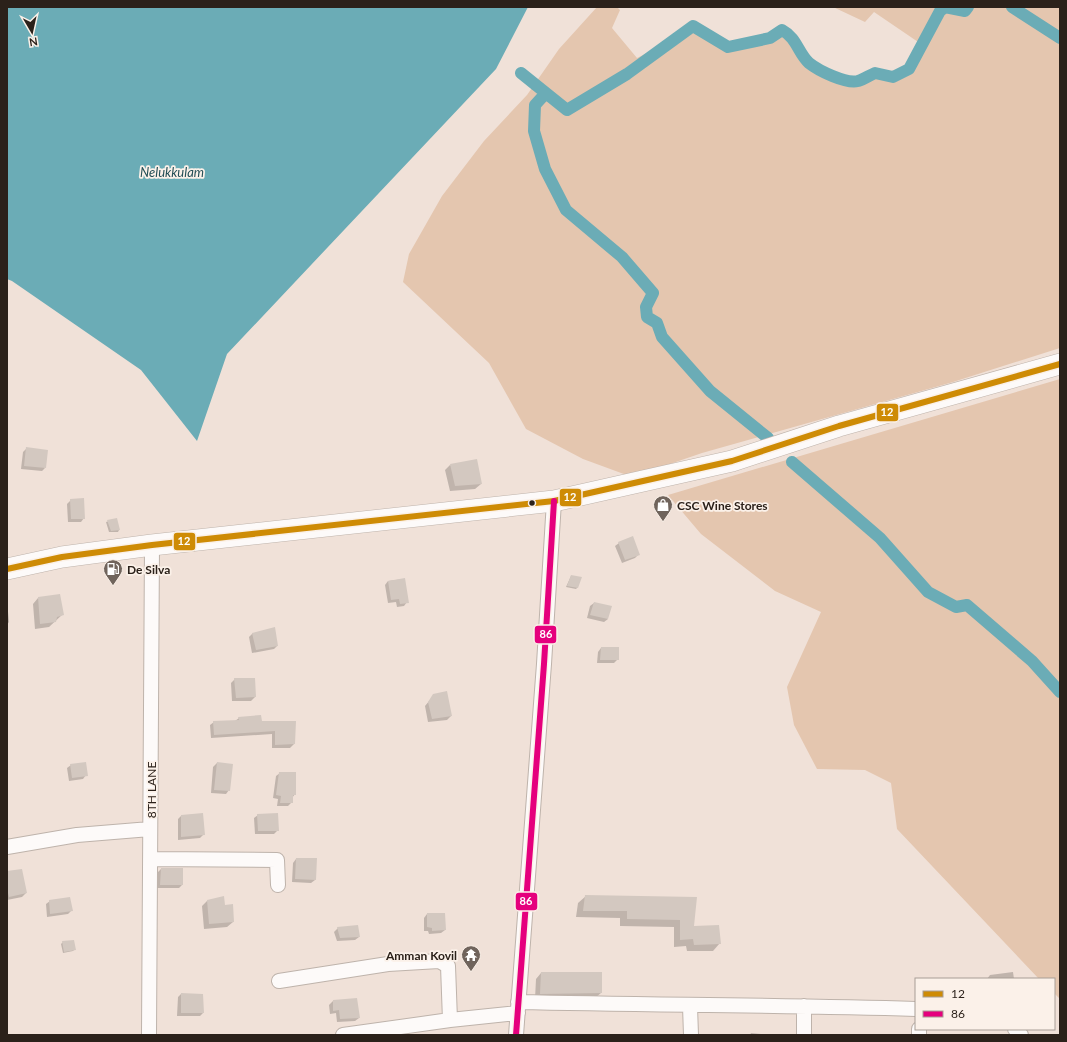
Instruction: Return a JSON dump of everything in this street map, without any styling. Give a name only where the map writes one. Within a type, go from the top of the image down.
[{"type":"highway","points":[[7,569],[62,557],[152,544],[554,501],[732,461],[839,426],[1060,364]]},
{"type":"street","points":[[516,1035],[544,664],[554,501]]},
{"type":"street","name":"8TH LANE","points":[[149,1035],[152,544]]},
{"type":"street","points":[[7,847],[77,835],[150,829]]},
{"type":"street","points":[[150,859],[277,860],[278,884]]},
{"type":"street","points":[[279,981],[388,964],[439,961],[448,966],[450,1020]]},
{"type":"street","points":[[690,1006],[691,1035]]},
{"type":"street","points":[[343,1035],[450,1020],[518,1008],[804,1006],[915,1009]]},
{"type":"street","points":[[804,1006],[804,1035]]},
{"type":"shaded area","points":[[597,7],[617,7],[620,10],[612,28],[637,58],[693,30],[729,50],[764,43],[782,35],[803,60],[820,74],[841,82],[862,84],[877,77],[910,71],[924,46],[874,12],[865,22],[833,7],[1060,7],[1060,348],[953,382],[702,453],[632,477],[583,459],[526,429],[489,363],[403,282],[409,254],[442,196],[484,141],[527,95],[559,49]]},
{"type":"shaded area","points":[[1060,379],[1060,999],[1055,994],[1055,978],[1038,978],[897,829],[891,783],[865,770],[817,769],[794,725],[787,687],[821,612],[775,591],[701,534],[668,495]]},
{"type":"water","name":"Nelukkulam","points":[[7,7],[528,7],[496,69],[227,354],[197,441],[141,370],[7,279]]},
{"type":"building","points":[[26,447],[48,450],[46,468],[24,466]]},
{"type":"building","points":[[477,459],[482,484],[455,486],[450,464]]},
{"type":"building","points":[[84,498],[85,519],[71,519],[70,499]]},
{"type":"building","points":[[117,518],[120,530],[111,531],[107,520]]},
{"type":"building","points":[[633,536],[640,555],[625,560],[618,542]]},
{"type":"building","points":[[571,575],[582,577],[578,588],[567,586]]},
{"type":"building","points":[[405,578],[409,603],[400,604],[399,599],[391,600],[388,581]]},
{"type":"building","points":[[60,594],[64,615],[57,617],[56,622],[40,624],[38,597]]},
{"type":"building","points":[[594,602],[612,606],[608,619],[590,615]]},
{"type":"building","points":[[275,627],[278,646],[256,650],[252,633]]},
{"type":"building","points":[[601,647],[619,647],[619,660],[600,660]]},
{"type":"building","points":[[234,678],[255,678],[256,697],[236,698]]},
{"type":"building","points":[[447,691],[452,716],[432,719],[428,702],[433,694]]},
{"type":"building","points":[[261,715],[262,721],[296,721],[295,744],[275,745],[275,731],[214,735],[213,721],[239,720],[238,717]]},
{"type":"building","points":[[86,762],[88,776],[72,778],[70,764]]},
{"type":"building","points":[[217,762],[233,764],[230,791],[214,790]]},
{"type":"building","points":[[279,772],[296,772],[296,795],[293,795],[293,803],[280,803],[281,796],[276,795]]},
{"type":"building","points":[[203,813],[205,835],[181,837],[181,815]]},
{"type":"building","points":[[278,813],[279,831],[258,831],[257,814]]},
{"type":"building","points":[[296,858],[317,858],[316,880],[295,879]]},
{"type":"building","points":[[161,868],[183,868],[183,885],[160,885]]},
{"type":"building","points":[[22,869],[27,893],[9,897],[7,889],[7,871]]},
{"type":"building","points":[[585,895],[697,897],[694,926],[719,925],[721,944],[694,945],[693,939],[680,940],[680,920],[627,919],[627,911],[583,911]]},
{"type":"building","points":[[224,896],[225,905],[233,904],[234,922],[209,924],[207,900]]},
{"type":"building","points":[[70,897],[73,911],[50,914],[49,900]]},
{"type":"building","points":[[427,913],[445,913],[446,930],[432,931],[432,928],[427,927]]},
{"type":"building","points":[[358,925],[360,937],[340,938],[337,927]]},
{"type":"building","points":[[74,940],[76,950],[64,952],[62,941]]},
{"type":"building","points":[[541,972],[602,972],[602,993],[540,994]]},
{"type":"building","points":[[181,993],[203,994],[204,1013],[181,1013]]},
{"type":"building","points":[[357,998],[360,1018],[340,1019],[339,1010],[333,1011],[333,1000]]},
{"type":"waterway","points":[[521,73],[567,110],[627,74],[693,26],[728,47],[770,38],[782,30],[791,37],[802,55],[809,63],[819,70],[840,79],[847,81],[858,81],[875,73],[893,77],[909,69],[940,11],[945,7],[965,11],[968,7]]},
{"type":"waterway","points":[[1012,7],[1060,38]]},
{"type":"waterway","points":[[545,94],[535,105],[534,131],[545,169],[566,210],[622,257],[653,293],[646,307],[647,317],[657,323],[662,337],[710,391],[768,438]]},
{"type":"waterway","points":[[792,462],[880,538],[928,592],[956,607],[967,605],[1032,661],[1060,692]]},
{"type":"transit line","name":"12","points":[[7,569],[62,557],[152,545],[554,501],[732,461],[839,426],[1060,364]]},
{"type":"transit line","name":"86","points":[[516,1035],[544,664],[554,501]]},
{"type":"place","name":"CSC Wine Stores","points":[[663,522]]},
{"type":"place","name":"De Silva","points":[[113,586]]},
{"type":"place","name":"Amman Kovil","points":[[471,972]]}]
